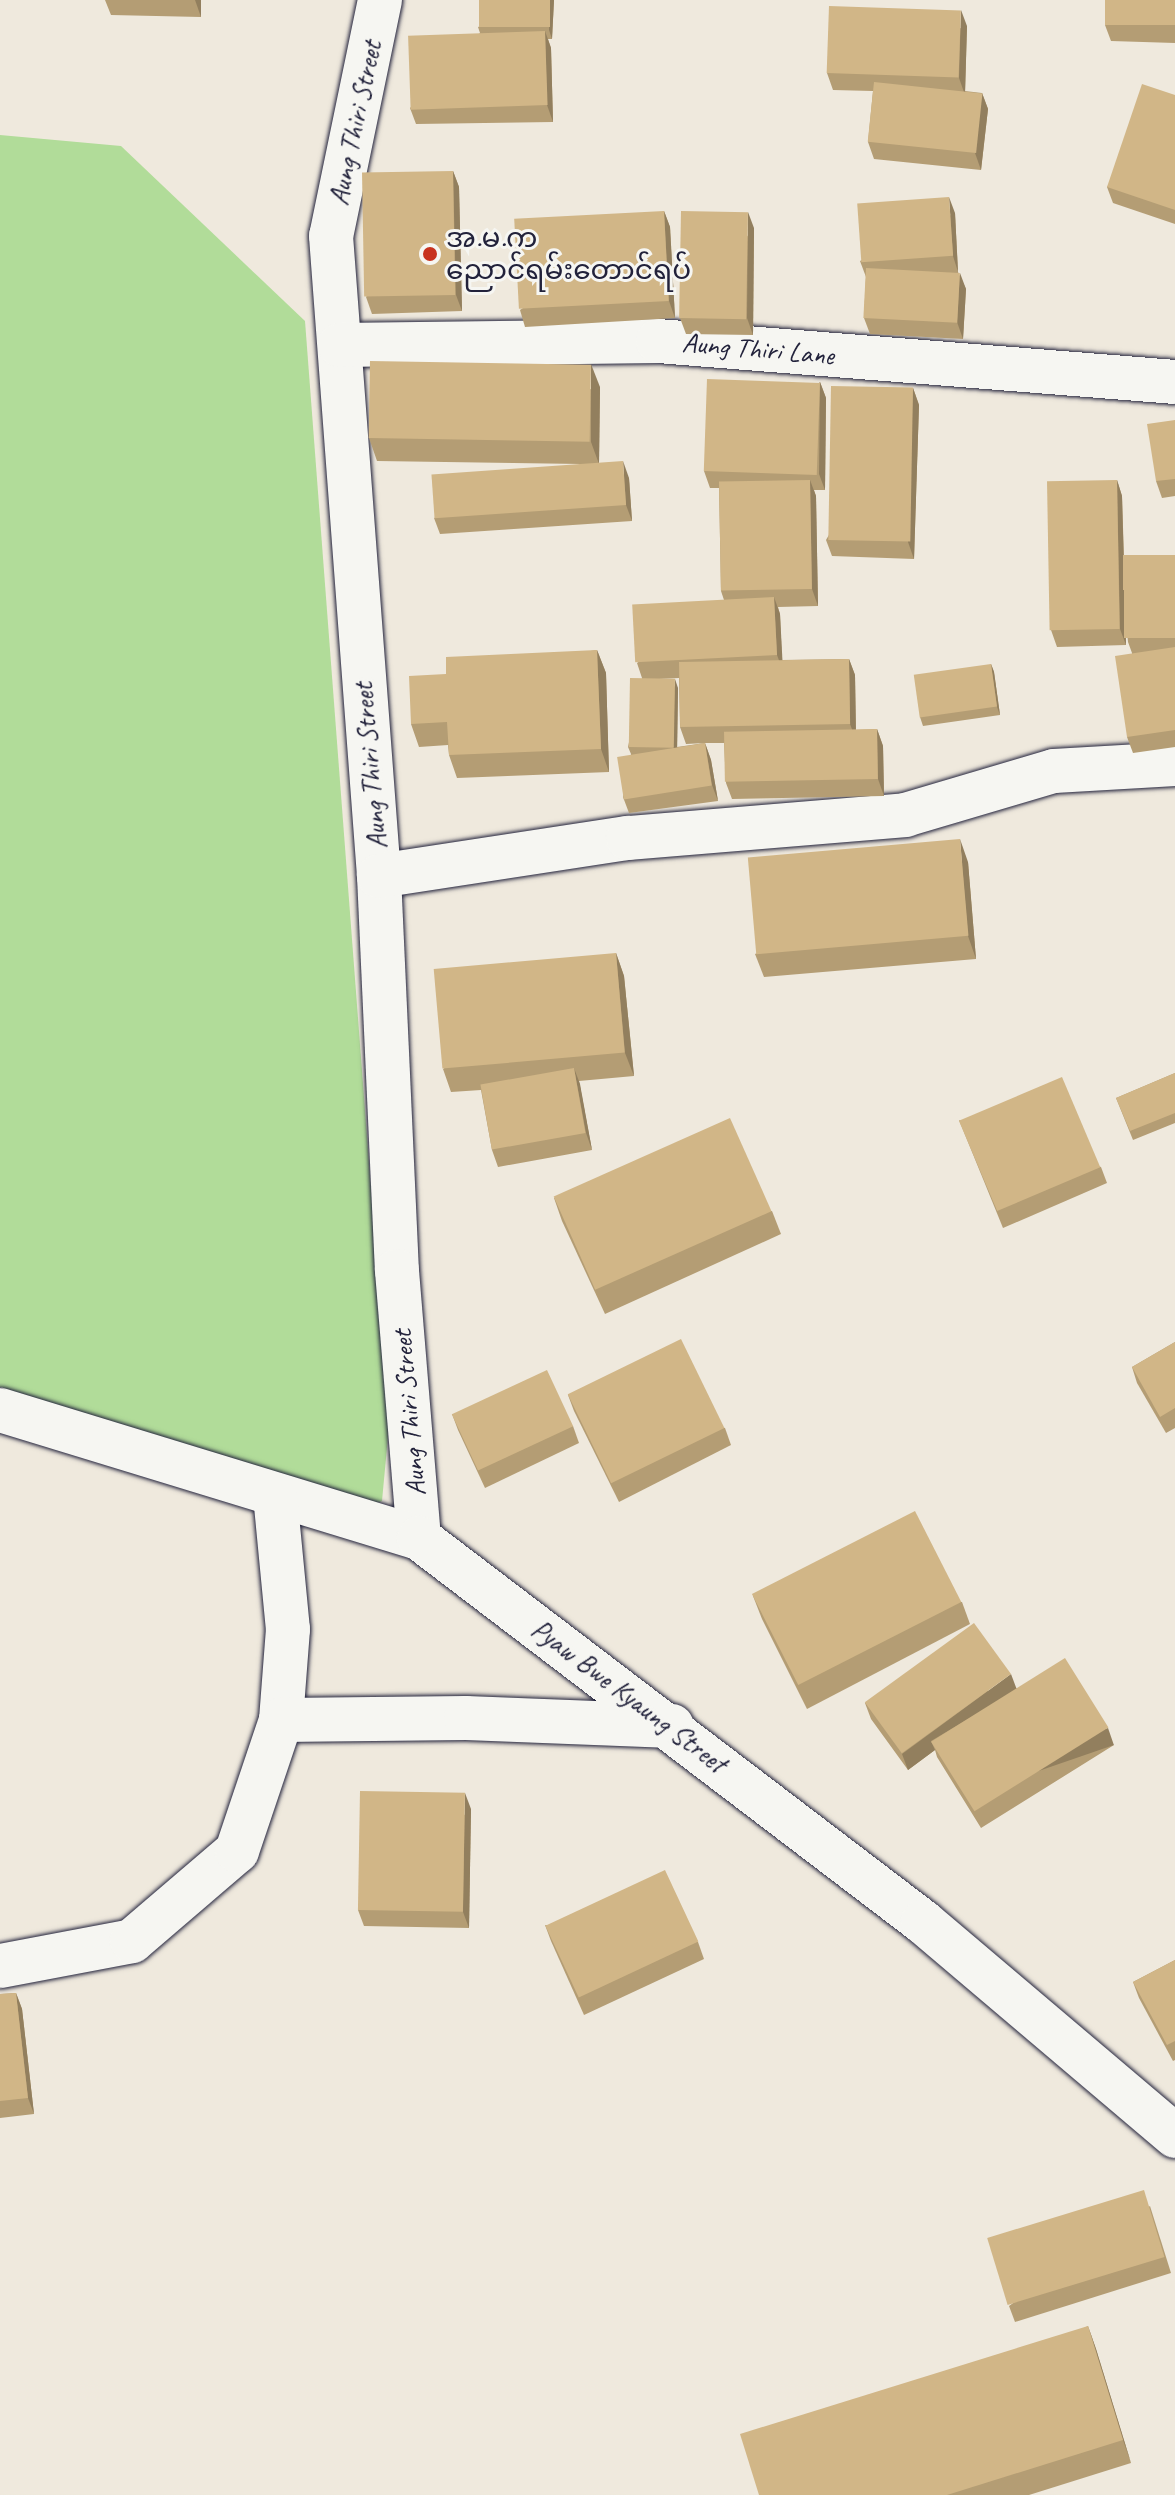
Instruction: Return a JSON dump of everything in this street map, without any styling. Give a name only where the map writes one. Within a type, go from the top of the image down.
[{"type":"street","name":"Aung Thiri Street","points":[[380,0],[331,236],[379,876],[397,1271],[419,1538]]},
{"type":"street","name":"Aung Thiri Lane","points":[[340,345],[658,341],[1175,382]]},
{"type":"street","points":[[379,876],[628,838],[905,815],[1054,771],[1175,764]]},
{"type":"street","name":"Pyaw Bwe Kyaung Street","points":[[0,1410],[419,1538],[672,1726],[923,1922],[1175,2136]]},
{"type":"street","points":[[0,1966],[132,1941],[237,1851],[281,1720],[288,1629],[275,1495]]},
{"type":"street","points":[[281,1720],[466,1718],[672,1726]]},
{"type":"green space","points":[[0,135],[121,146],[305,321],[389,1426],[382,1501],[356,1513],[0,1387]]},
{"type":"building","points":[[479,0],[550,0],[550,27],[479,27]]},
{"type":"building","points":[[1105,0],[1175,0],[1175,25],[1105,25]]},
{"type":"building","points":[[829,6],[961,11],[959,78],[827,73]]},
{"type":"building","points":[[545,31],[548,105],[411,110],[408,36]]},
{"type":"building","points":[[874,82],[982,93],[976,153],[868,142]]},
{"type":"building","points":[[1142,84],[1175,95],[1175,210],[1107,187]]},
{"type":"building","points":[[453,171],[455,295],[364,297],[362,173]]},
{"type":"building","points":[[949,197],[953,256],[861,262],[857,203]]},
{"type":"building","points":[[664,211],[669,301],[519,309],[514,219]]},
{"type":"building","points":[[681,211],[748,212],[746,319],[679,318]]},
{"type":"building","points":[[866,268],[960,273],[957,323],[863,318]]},
{"type":"building","points":[[370,361],[591,365],[590,442],[369,438]]},
{"type":"building","points":[[707,379],[820,383],[817,475],[704,471]]},
{"type":"building","points":[[831,386],[913,387],[910,541],[828,540]]},
{"type":"building","points":[[1175,420],[1175,479],[1156,481],[1147,424]]},
{"type":"building","points":[[623,461],[626,505],[435,518],[431,474]]},
{"type":"building","points":[[810,480],[812,589],[721,591],[719,482]]},
{"type":"building","points":[[1117,480],[1120,629],[1050,630],[1047,481]]},
{"type":"building","points":[[1123,555],[1175,555],[1175,590],[1123,590]]},
{"type":"building","points":[[1124,590],[1175,590],[1175,638],[1124,638]]},
{"type":"building","points":[[774,597],[777,655],[635,662],[632,604]]},
{"type":"building","points":[[1175,647],[1175,730],[1127,737],[1115,656]]},
{"type":"building","points":[[597,650],[601,749],[449,755],[447,722],[411,724],[409,676],[446,674],[446,657]]},
{"type":"building","points":[[849,659],[850,724],[680,727],[679,662]]},
{"type":"building","points":[[991,664],[997,707],[920,717],[914,675]]},
{"type":"building","points":[[630,678],[675,679],[674,748],[629,747]]},
{"type":"building","points":[[877,729],[878,779],[725,782],[724,732]]},
{"type":"building","points":[[705,743],[712,785],[624,799],[617,757]]},
{"type":"building","points":[[960,839],[968,936],[756,954],[748,858]]},
{"type":"building","points":[[616,953],[625,1053],[442,1069],[434,969]]},
{"type":"building","points":[[574,1068],[585,1133],[492,1149],[480,1084]]},
{"type":"building","points":[[1175,1073],[1175,1113],[1130,1131],[1116,1098]]},
{"type":"building","points":[[1062,1077],[1100,1167],[997,1211],[959,1121]]},
{"type":"building","points":[[730,1118],[771,1211],[595,1290],[554,1197]]},
{"type":"building","points":[[681,1339],[724,1428],[611,1483],[568,1394]]},
{"type":"building","points":[[1175,1342],[1175,1408],[1160,1417],[1132,1367]]},
{"type":"building","points":[[547,1370],[573,1426],[478,1471],[452,1414]]},
{"type":"building","points":[[915,1511],[961,1602],[798,1685],[752,1594]]},
{"type":"building","points":[[974,1623],[1011,1674],[902,1753],[865,1702]]},
{"type":"building","points":[[1065,1658],[1108,1728],[974,1811],[931,1742]]},
{"type":"building","points":[[360,1791],[465,1793],[463,1912],[358,1910]]},
{"type":"building","points":[[665,1870],[698,1942],[579,1997],[545,1926]]},
{"type":"building","points":[[1175,1960],[1175,2041],[1167,2045],[1133,1982]]},
{"type":"building","points":[[16,1993],[28,2098],[0,2101],[0,1994]]},
{"type":"building","points":[[1144,2190],[1164,2257],[1008,2305],[987,2238]]},
{"type":"building","points":[[1088,2326],[1123,2440],[947,2495],[759,2495],[740,2434]]},
{"type":"place","name":"အ.မ.က ညောင်ရမ်းတောင်ရပ်","points":[[430,254]]}]
